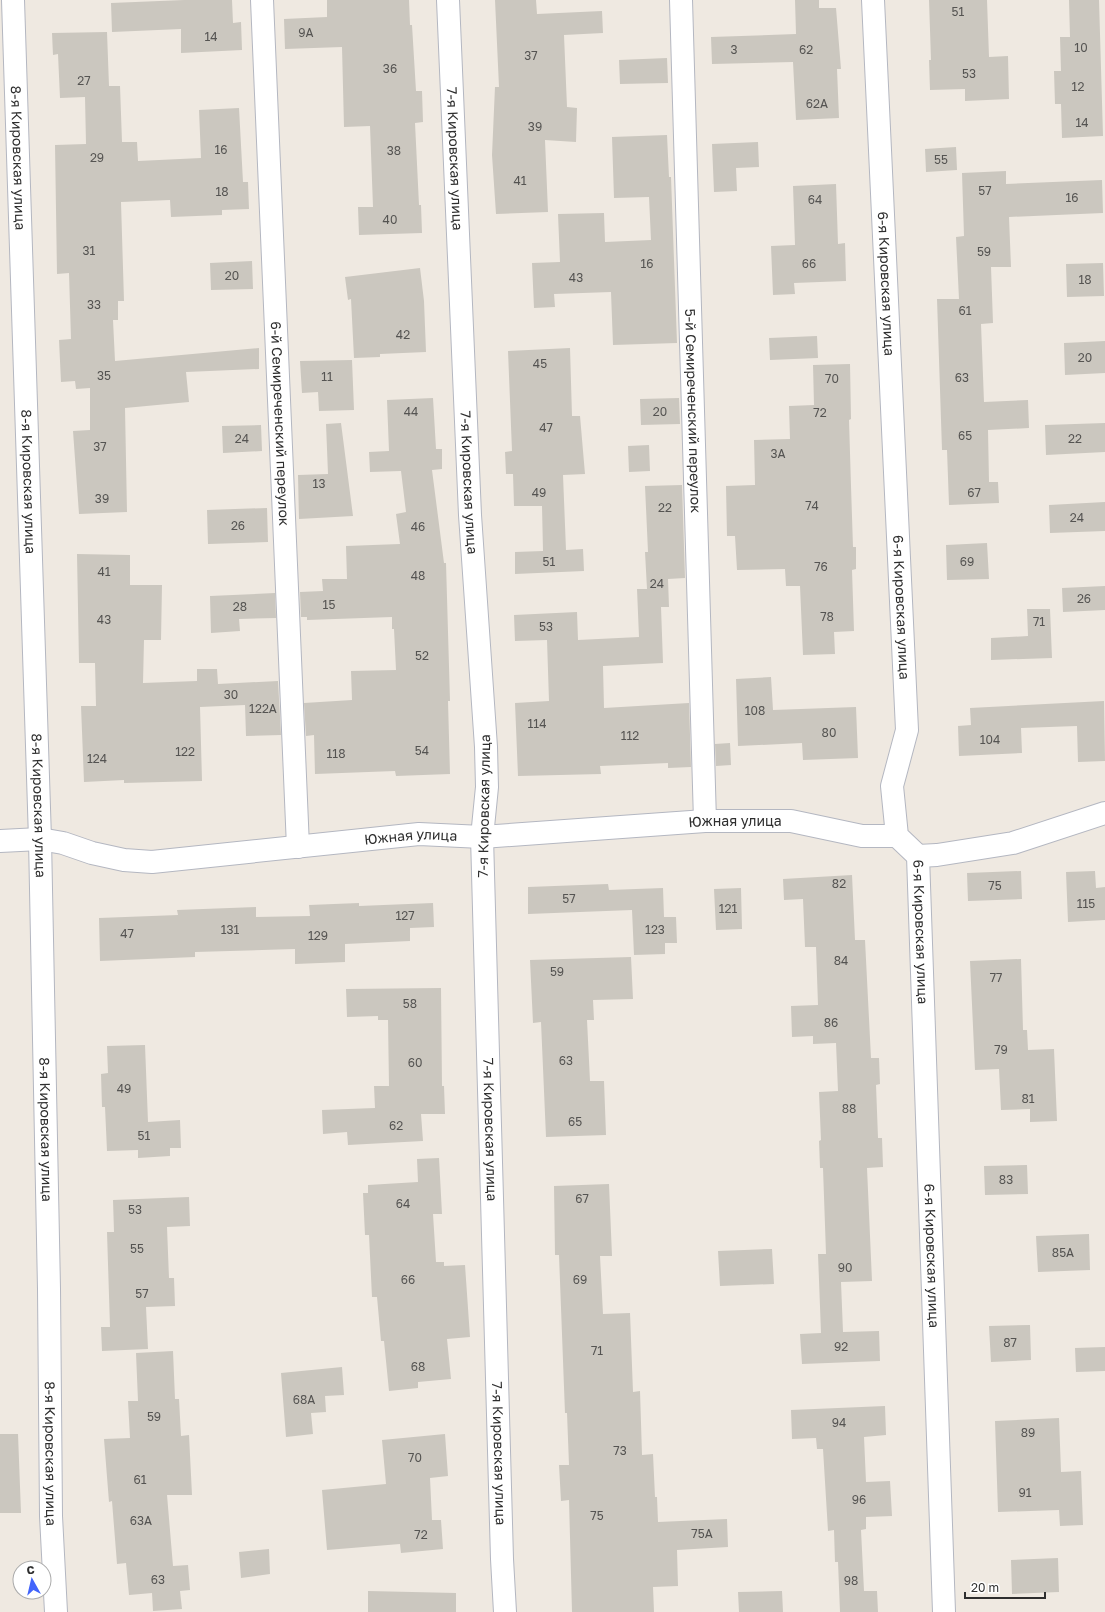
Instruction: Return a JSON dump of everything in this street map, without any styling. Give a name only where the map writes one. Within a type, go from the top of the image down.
[{"type":"street","name":"8-я Кировская улица","points":[[13,0],[40,839],[49,1289],[51,1516],[56,1612]]},
{"type":"street","name":"6-й Семиреченский переулок","points":[[262,0],[298,847]]},
{"type":"street","name":"7-я Кировская улица","points":[[448,0],[470,515],[486,746],[487,787],[482,837],[502,1560],[505,1612]]},
{"type":"street","name":"5-й Семиреченский переулок","points":[[681,0],[705,821]]},
{"type":"street","name":"6-я Кировская улица","points":[[873,0],[907,730],[892,786],[896,836],[918,856],[944,1612]]},
{"type":"street","points":[[918,856],[938,855],[1013,843],[1105,813]]},
{"type":"street","name":"Южная улица","points":[[0,841],[40,839],[63,843],[92,853],[124,860],[152,862],[419,834],[482,837],[705,821],[791,821],[862,836],[896,836]]},
{"type":"building","points":[[232,0],[233,23],[241,22],[242,50],[181,53],[181,29],[112,32],[111,3]]},
{"type":"building","points":[[327,0],[409,0],[416,91],[422,91],[423,122],[415,123],[419,205],[421,205],[422,233],[359,235],[358,207],[373,207],[370,126],[344,127],[342,47],[285,49],[284,19],[327,17]]},
{"type":"building","points":[[495,0],[536,0],[537,14],[602,11],[603,33],[564,35],[567,107],[577,108],[576,142],[545,140],[548,212],[496,214],[492,155],[495,87],[499,87]]},
{"type":"building","points":[[795,0],[819,0],[819,8],[836,8],[841,69],[837,69],[839,118],[796,120],[793,62],[712,64],[711,37],[796,34]]},
{"type":"building","points":[[929,0],[987,0],[989,57],[1008,56],[1009,99],[965,101],[965,89],[930,90],[929,60],[931,60]]},
{"type":"building","points":[[1069,0],[1099,0],[1103,136],[1062,138],[1061,104],[1055,104],[1054,71],[1061,71],[1060,37],[1070,37]]},
{"type":"building","points":[[107,32],[109,86],[120,86],[122,142],[137,142],[138,161],[201,158],[199,110],[239,108],[243,182],[248,182],[249,209],[222,210],[222,215],[171,217],[170,200],[121,202],[124,301],[118,301],[118,320],[113,320],[115,361],[259,348],[259,369],[186,372],[189,402],[125,408],[127,512],[79,514],[73,431],[90,430],[90,388],[76,389],[75,381],[61,382],[59,340],[71,339],[69,273],[57,274],[55,145],[86,144],[85,97],[60,98],[58,54],[53,55],[52,33]]},
{"type":"building","points":[[667,58],[668,83],[620,84],[619,60]]},
{"type":"building","points":[[667,135],[669,177],[671,177],[677,343],[613,345],[611,292],[554,294],[555,307],[534,308],[532,263],[560,262],[558,214],[604,213],[605,242],[651,240],[649,197],[614,198],[612,137]]},
{"type":"building","points":[[758,142],[759,167],[736,168],[737,191],[714,192],[712,144]]},
{"type":"building","points":[[956,147],[957,170],[926,172],[925,149]]},
{"type":"building","points":[[1006,171],[1006,184],[1102,180],[1103,213],[1009,217],[1011,267],[991,267],[993,323],[981,324],[984,402],[1028,400],[1029,428],[988,430],[989,482],[998,482],[999,503],[949,505],[947,450],[942,450],[937,299],[959,299],[956,237],[964,236],[962,173]]},
{"type":"building","points":[[836,184],[838,244],[845,243],[846,281],[794,283],[795,294],[773,295],[771,246],[795,245],[793,186]]},
{"type":"building","points":[[252,261],[253,289],[211,290],[210,263]]},
{"type":"building","points":[[1103,263],[1104,296],[1067,297],[1066,264]]},
{"type":"building","points":[[420,268],[424,301],[426,352],[380,354],[380,357],[354,358],[351,299],[348,300],[345,277]]},
{"type":"building","points":[[817,336],[818,358],[770,360],[769,338]]},
{"type":"building","points":[[1105,341],[1105,373],[1065,375],[1064,343]]},
{"type":"building","points":[[570,348],[572,416],[580,416],[585,474],[563,475],[566,550],[583,549],[584,571],[515,574],[515,552],[543,551],[542,506],[514,506],[513,474],[506,474],[505,452],[512,451],[508,351]]},
{"type":"building","points":[[352,360],[354,410],[319,411],[318,392],[302,393],[300,361]]},
{"type":"building","points":[[850,364],[851,419],[849,420],[853,547],[856,547],[856,569],[852,570],[854,631],[834,632],[835,654],[803,655],[800,586],[786,586],[785,569],[737,570],[735,536],[727,536],[726,486],[755,485],[754,440],[790,439],[789,406],[814,405],[813,365]]},
{"type":"building","points":[[433,398],[436,449],[442,449],[442,469],[432,470],[444,563],[446,563],[450,701],[448,701],[450,774],[396,776],[395,771],[315,774],[314,735],[306,736],[304,703],[352,700],[351,671],[396,670],[394,629],[392,629],[392,617],[307,620],[307,617],[301,617],[300,592],[323,591],[322,579],[347,579],[346,546],[400,544],[396,514],[406,512],[401,471],[370,472],[369,452],[389,451],[387,400]]},
{"type":"building","points":[[679,398],[680,424],[641,425],[640,399]]},
{"type":"building","points":[[341,423],[353,516],[299,519],[298,475],[328,474],[326,424]]},
{"type":"building","points":[[1105,423],[1105,452],[1046,455],[1045,425]]},
{"type":"building","points":[[261,425],[262,451],[223,453],[222,426]]},
{"type":"building","points":[[649,445],[650,471],[629,472],[628,446]]},
{"type":"building","points":[[682,485],[685,578],[668,579],[669,607],[661,607],[663,663],[603,666],[604,708],[689,703],[691,767],[668,768],[668,763],[600,766],[601,774],[518,776],[515,703],[549,701],[547,640],[515,641],[514,615],[577,612],[578,640],[639,637],[637,589],[647,589],[645,552],[648,552],[645,486]]},
{"type":"building","points":[[1105,502],[1105,531],[1050,533],[1049,505]]},
{"type":"building","points":[[267,508],[268,542],[208,544],[207,510]]},
{"type":"building","points":[[987,543],[989,579],[947,580],[946,545]]},
{"type":"building","points":[[77,554],[130,555],[130,585],[162,585],[161,640],[144,640],[143,683],[197,681],[197,669],[217,669],[218,684],[278,681],[281,735],[246,736],[245,705],[200,707],[202,781],[124,783],[124,780],[84,782],[81,706],[96,706],[95,663],[79,663]]},
{"type":"building","points":[[1105,586],[1105,610],[1063,612],[1062,588]]},
{"type":"building","points":[[275,593],[276,618],[239,619],[240,631],[211,633],[210,596]]},
{"type":"building","points":[[1027,609],[1050,609],[1052,658],[991,660],[991,638],[1028,636]]},
{"type":"building","points":[[771,677],[773,710],[856,707],[858,758],[803,760],[802,743],[738,746],[736,679]]},
{"type":"building","points":[[1104,701],[1105,761],[1078,762],[1077,726],[1021,728],[1022,753],[959,756],[958,726],[971,725],[970,708]]},
{"type":"building","points":[[730,743],[731,765],[716,766],[715,744]]},
{"type":"building","points":[[1021,871],[1022,899],[968,901],[967,873]]},
{"type":"building","points":[[1095,871],[1096,888],[1105,887],[1105,920],[1068,922],[1066,872]]},
{"type":"building","points":[[852,875],[855,940],[865,940],[871,1058],[879,1058],[880,1084],[876,1085],[878,1138],[882,1138],[883,1167],[867,1168],[872,1281],[841,1282],[843,1332],[879,1331],[880,1361],[802,1364],[800,1334],[821,1333],[818,1254],[826,1254],[823,1168],[820,1168],[819,1141],[821,1140],[819,1092],[838,1091],[836,1043],[813,1044],[813,1036],[792,1037],[791,1006],[818,1005],[816,947],[805,947],[803,899],[784,900],[783,879]]},
{"type":"building","points":[[608,884],[609,890],[663,888],[664,917],[676,917],[677,943],[665,943],[665,954],[634,955],[632,910],[528,914],[528,887]]},
{"type":"building","points":[[741,888],[742,929],[716,930],[714,889]]},
{"type":"building","points":[[359,903],[359,906],[433,903],[434,927],[410,928],[410,941],[345,944],[345,962],[295,964],[295,949],[195,952],[195,957],[100,961],[99,918],[178,915],[177,910],[256,907],[256,917],[310,916],[309,905]]},
{"type":"building","points":[[631,957],[633,999],[593,1000],[594,1020],[587,1020],[590,1081],[604,1081],[606,1135],[546,1137],[541,1022],[533,1023],[530,960]]},
{"type":"building","points":[[1021,959],[1023,1030],[1027,1030],[1028,1050],[1054,1049],[1057,1121],[1030,1122],[1030,1109],[1001,1110],[999,1069],[975,1070],[970,961]]},
{"type":"building","points":[[441,988],[442,1086],[444,1086],[445,1114],[421,1114],[423,1141],[348,1145],[347,1132],[323,1134],[322,1110],[375,1108],[374,1086],[389,1086],[388,1020],[378,1020],[378,1016],[347,1017],[346,989]]},
{"type":"building","points":[[145,1045],[148,1122],[180,1120],[181,1148],[170,1148],[170,1156],[138,1158],[138,1150],[107,1151],[105,1107],[102,1107],[101,1074],[108,1073],[107,1046]]},
{"type":"building","points":[[439,1158],[442,1214],[433,1214],[436,1262],[444,1262],[444,1266],[465,1265],[470,1337],[447,1339],[451,1379],[418,1382],[418,1388],[389,1391],[384,1341],[381,1341],[377,1297],[372,1297],[369,1235],[365,1235],[363,1193],[368,1193],[368,1185],[418,1182],[417,1159]]},
{"type":"building","points":[[1027,1165],[1028,1194],[985,1195],[984,1166]]},
{"type":"building","points":[[609,1184],[612,1256],[600,1256],[603,1314],[630,1313],[633,1392],[640,1391],[642,1455],[653,1454],[658,1522],[727,1519],[728,1547],[677,1550],[678,1586],[653,1587],[654,1612],[572,1612],[569,1500],[561,1501],[559,1465],[569,1465],[567,1413],[565,1413],[559,1255],[555,1255],[554,1186]]},
{"type":"building","points":[[189,1197],[190,1226],[167,1227],[169,1278],[174,1278],[175,1306],[146,1307],[148,1349],[102,1351],[101,1327],[110,1327],[107,1232],[114,1232],[113,1200]]},
{"type":"building","points":[[1089,1234],[1090,1270],[1038,1272],[1036,1236]]},
{"type":"building","points":[[772,1249],[774,1284],[720,1286],[718,1251]]},
{"type":"building","points":[[1030,1325],[1031,1360],[991,1362],[989,1326]]},
{"type":"building","points":[[1105,1347],[1105,1371],[1076,1372],[1075,1348]]},
{"type":"building","points":[[173,1351],[175,1399],[179,1399],[181,1436],[189,1435],[192,1495],[167,1495],[173,1566],[188,1565],[190,1590],[180,1591],[182,1609],[153,1611],[152,1593],[129,1595],[126,1563],[117,1564],[112,1501],[109,1502],[104,1439],[130,1438],[128,1401],[138,1401],[136,1353]]},
{"type":"building","points":[[342,1367],[344,1395],[325,1396],[326,1412],[311,1413],[313,1434],[286,1437],[281,1373]]},
{"type":"building","points":[[885,1406],[886,1435],[864,1437],[866,1482],[890,1481],[892,1516],[866,1517],[866,1529],[861,1530],[864,1591],[877,1591],[878,1612],[840,1612],[838,1562],[835,1562],[834,1530],[828,1531],[823,1449],[817,1449],[816,1438],[792,1439],[791,1410]]},
{"type":"building","points":[[1059,1418],[1061,1472],[1081,1471],[1083,1525],[1060,1526],[1059,1510],[998,1512],[995,1421]]},
{"type":"building","points":[[0,1434],[18,1434],[21,1513],[0,1513]]},
{"type":"building","points":[[445,1434],[448,1476],[430,1478],[432,1520],[441,1520],[443,1549],[401,1553],[400,1544],[327,1550],[322,1490],[386,1484],[382,1440]]},
{"type":"building","points":[[269,1549],[270,1574],[241,1578],[239,1552]]},
{"type":"building","points":[[1058,1558],[1059,1592],[1012,1594],[1011,1560]]},
{"type":"building","points":[[368,1591],[456,1593],[456,1612],[368,1612]]},
{"type":"building","points":[[782,1591],[783,1612],[739,1612],[738,1592]]}]
